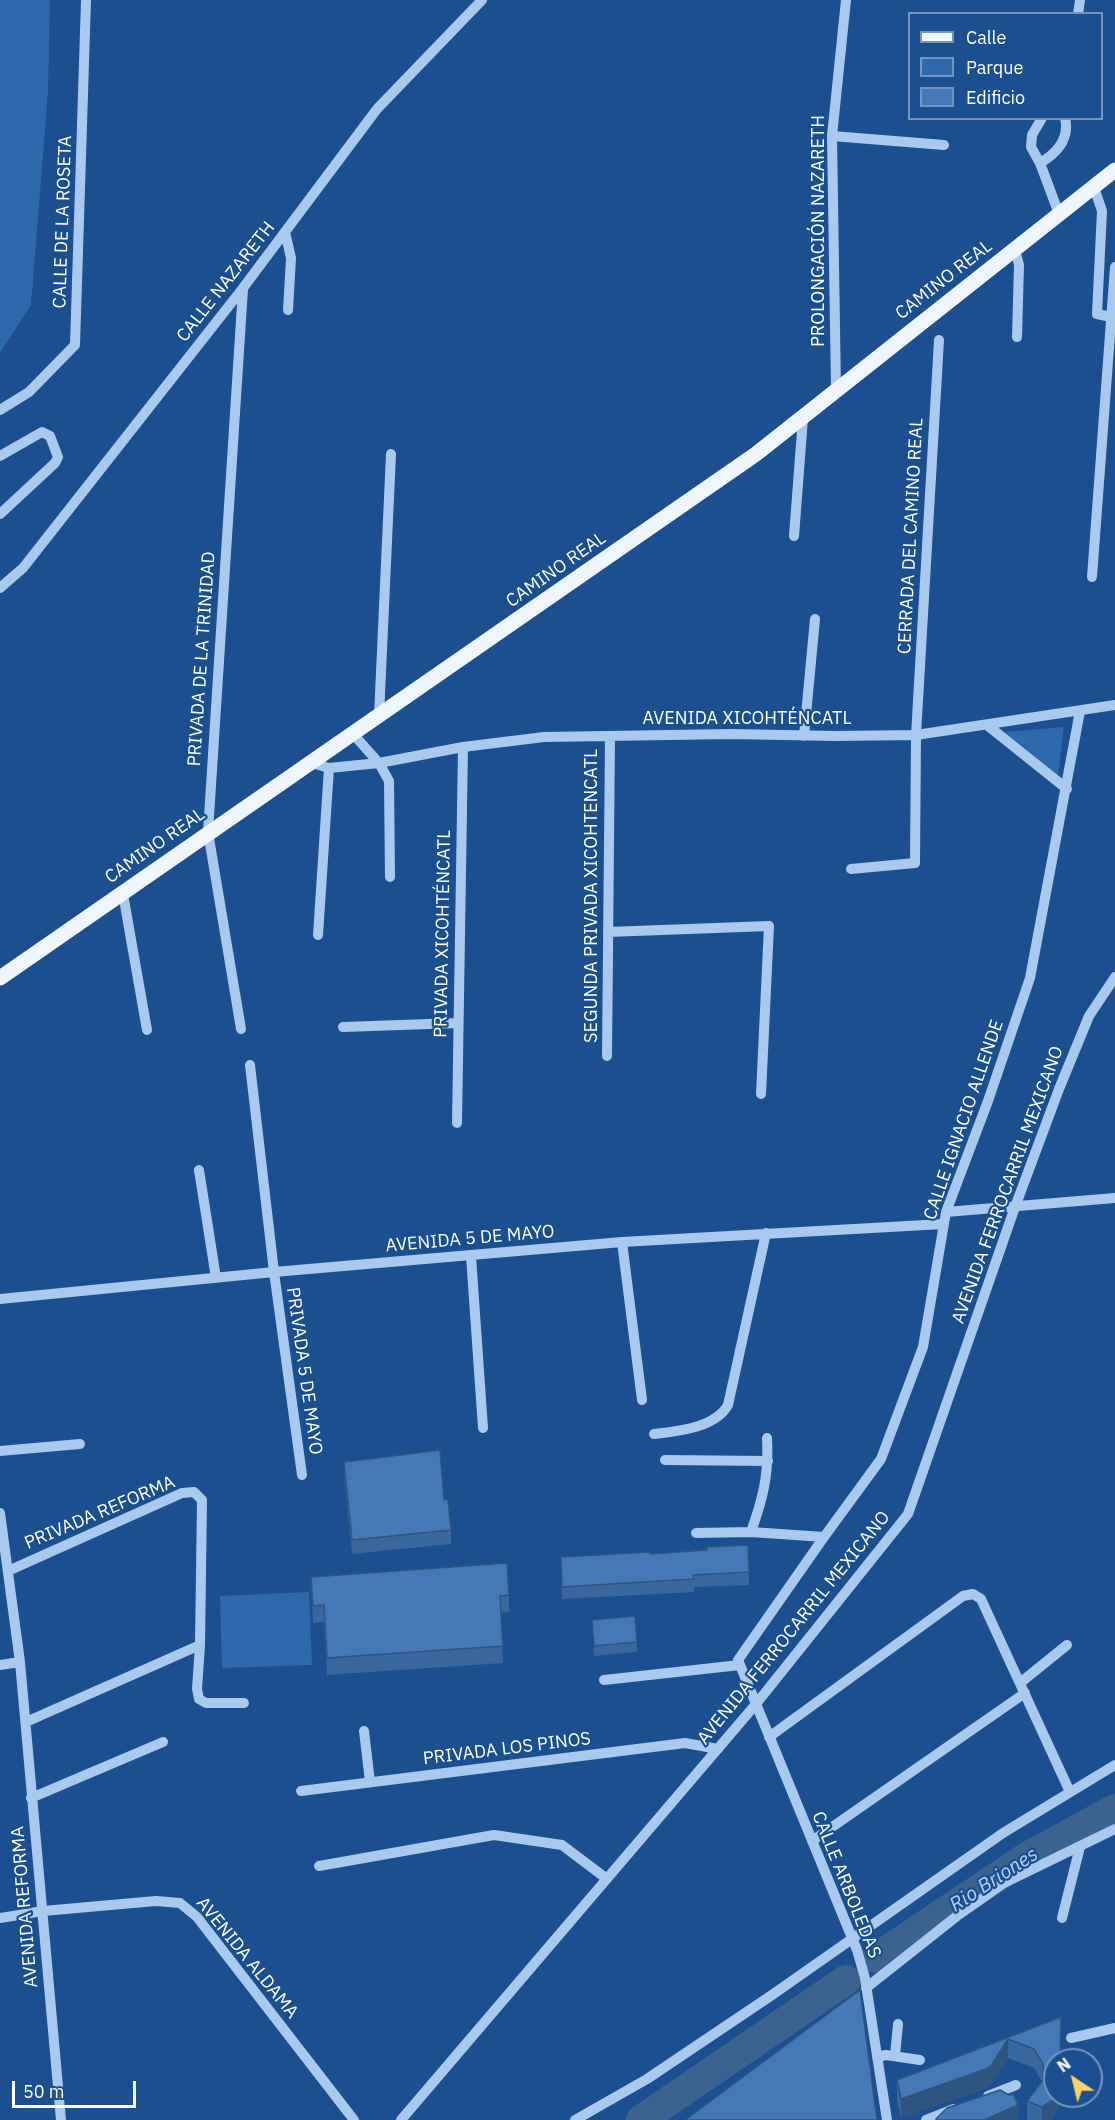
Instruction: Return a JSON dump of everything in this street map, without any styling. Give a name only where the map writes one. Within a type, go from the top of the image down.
[{"type":"main road","name":"CAMINO REAL","points":[[0,978],[747,461],[1115,170]]},
{"type":"street","name":"CALLE DE LA ROSETA","points":[[0,410],[29,392],[75,345],[86,0]]},
{"type":"street","name":"CALLE NAZARETH","points":[[0,588],[22,568],[243,288],[377,109],[482,0]]},
{"type":"street","name":"PROLONGACIÓN NAZARETH","points":[[836,390],[832,136],[846,0]]},
{"type":"street","points":[[1041,120],[1032,135],[1031,147],[1040,163],[1059,214]]},
{"type":"street","points":[[1040,163],[1059,148],[1066,136],[1065,120]]},
{"type":"street","points":[[832,136],[944,144]]},
{"type":"street","points":[[1115,170],[1115,176]]},
{"type":"street","points":[[1094,187],[1102,211],[1097,314],[1111,317]]},
{"type":"street","points":[[285,232],[291,258],[288,310]]},
{"type":"street","points":[[1015,250],[1019,265],[1017,337]]},
{"type":"street","points":[[1092,577],[1115,267]]},
{"type":"street","name":"PRIVADA DE LA TRINIDAD","points":[[241,1029],[208,832],[243,288]]},
{"type":"street","name":"CERRADA DEL CAMINO REAL","points":[[851,869],[915,863],[916,735],[939,340]]},
{"type":"street","points":[[794,536],[803,418]]},
{"type":"street","points":[[0,456],[42,432],[50,436],[58,457],[55,463],[0,514]]},
{"type":"street","points":[[379,716],[391,454]]},
{"type":"street","points":[[804,736],[815,619]]},
{"type":"street","name":"AVENIDA XICOHTÉNCATL","points":[[312,763],[329,768],[379,763],[463,747],[544,737],[730,734],[916,735],[1115,705]]},
{"type":"street","name":"CALLE IGNACIO ALLENDE","points":[[740,1665],[738,1660],[881,1460],[923,1347],[945,1212],[988,1101],[1030,978],[1080,711]]},
{"type":"street","points":[[987,725],[1067,789]]},
{"type":"street","points":[[353,734],[379,763],[389,782],[390,877]]},
{"type":"street","name":"SEGUNDA PRIVADA XICOHTENCATL","points":[[607,1056],[610,736]]},
{"type":"street","name":"PRIVADA XICOHTÉNCATL","points":[[457,1123],[463,747]]},
{"type":"street","points":[[318,935],[329,768]]},
{"type":"street","points":[[123,894],[147,1030]]},
{"type":"street","points":[[608,932],[769,926],[761,1094]]},
{"type":"street","name":"AVENIDA FERROCARRIL MEXICANO","points":[[401,2120],[756,1704],[908,1514],[1015,1207],[1059,1089],[1089,1016],[1115,977]]},
{"type":"street","points":[[343,1027],[458,1023]]},
{"type":"street","name":"PRIVADA 5 DE MAYO","points":[[250,1065],[274,1272],[302,1475]]},
{"type":"street","points":[[199,1170],[216,1278]]},
{"type":"street","points":[[945,1212],[1115,1198]]},
{"type":"street","name":"AVENIDA 5 DE MAYO","points":[[0,1299],[274,1272],[622,1242],[943,1224]]},
{"type":"street","points":[[654,1434],[712,1421],[722,1415],[728,1405],[766,1233]]},
{"type":"street","points":[[622,1242],[642,1400]]},
{"type":"street","points":[[471,1256],[483,1428]]},
{"type":"street","points":[[751,1532],[764,1495],[768,1461],[767,1438]]},
{"type":"street","points":[[0,1451],[80,1444]]},
{"type":"street","points":[[665,1460],[768,1461]]},
{"type":"street","name":"PRIVADA REFORMA","points":[[8,1571],[182,1493],[194,1492],[202,1500],[200,1645],[197,1689],[199,1699],[206,1703],[244,1703]]},
{"type":"street","name":"AVENIDA REFORMA","points":[[0,1513],[20,1662],[61,2120]]},
{"type":"street","points":[[696,1533],[751,1532],[824,1537]]},
{"type":"street","points":[[769,1737],[963,1596],[973,1594],[981,1599],[1070,1792]]},
{"type":"street","points":[[26,1722],[200,1645]]},
{"type":"street","points":[[812,1841],[1023,1688],[1067,1645]]},
{"type":"street","points":[[0,1665],[20,1662]]},
{"type":"street","points":[[604,1680],[740,1665],[756,1704]]},
{"type":"street","name":"CALLE ARBOLEDAS","points":[[756,1704],[857,1950],[866,1988],[887,2120]]},
{"type":"street","points":[[364,1731],[370,1782]]},
{"type":"street","points":[[31,1798],[163,1742]]},
{"type":"street","name":"PRIVADA LOS PINOS","points":[[301,1791],[685,1743],[718,1749]]},
{"type":"street","points":[[575,2120],[647,2079],[1003,1833],[1115,1765]]},
{"type":"street","points":[[866,1988],[957,1916],[1004,1883],[1115,1829]]},
{"type":"street","points":[[319,1866],[494,1835],[562,1845],[607,1879]]},
{"type":"street","points":[[1062,1918],[1080,1847]]},
{"type":"street","name":"AVENIDA ALDAMA","points":[[0,1918],[43,1911],[156,1900],[180,1903],[197,1917],[354,2120]]},
{"type":"street","points":[[895,2056],[898,2024]]},
{"type":"street","points":[[1071,2038],[1115,2028]]},
{"type":"street","points":[[877,2057],[886,2055],[920,2060]]},
{"type":"street","points":[[926,2120],[1016,2085]]},
{"type":"green space","points":[[0,0],[50,0],[48,92],[31,305],[0,353]]},
{"type":"green space","points":[[1064,727],[1058,776],[1005,732]]},
{"type":"green space","points":[[309,1592],[312,1665],[222,1668],[220,1596]]},
{"type":"building","points":[[440,1450],[444,1500],[448,1499],[451,1530],[352,1540],[344,1462]]},
{"type":"building","points":[[748,1545],[749,1572],[693,1575],[694,1579],[562,1587],[561,1557],[650,1552],[650,1554]]},
{"type":"building","points":[[507,1563],[509,1595],[500,1596],[503,1646],[327,1658],[324,1605],[313,1606],[311,1577]]},
{"type":"building","points":[[635,1616],[637,1642],[594,1646],[592,1620]]},
{"type":"building","points":[[860,1990],[877,2120],[685,2120]]},
{"type":"building","points":[[1061,2017],[1060,2048],[1043,2048],[1043,2064],[1034,2049],[1008,2039],[991,2066],[986,2069],[901,2099],[897,2080]]},
{"type":"building","points":[[1043,2080],[1043,2106],[1027,2101]]},
{"type":"building","points":[[1000,2090],[1009,2095],[1013,2094],[1018,2105],[984,2120],[936,2120],[947,2108]]},
{"type":"waterway","name":"Rio Briones","points":[[876,1958],[1027,1857],[1115,1809]]},
{"type":"waterway","name":"Rio Briones","points":[[641,2120],[846,1980]]}]
